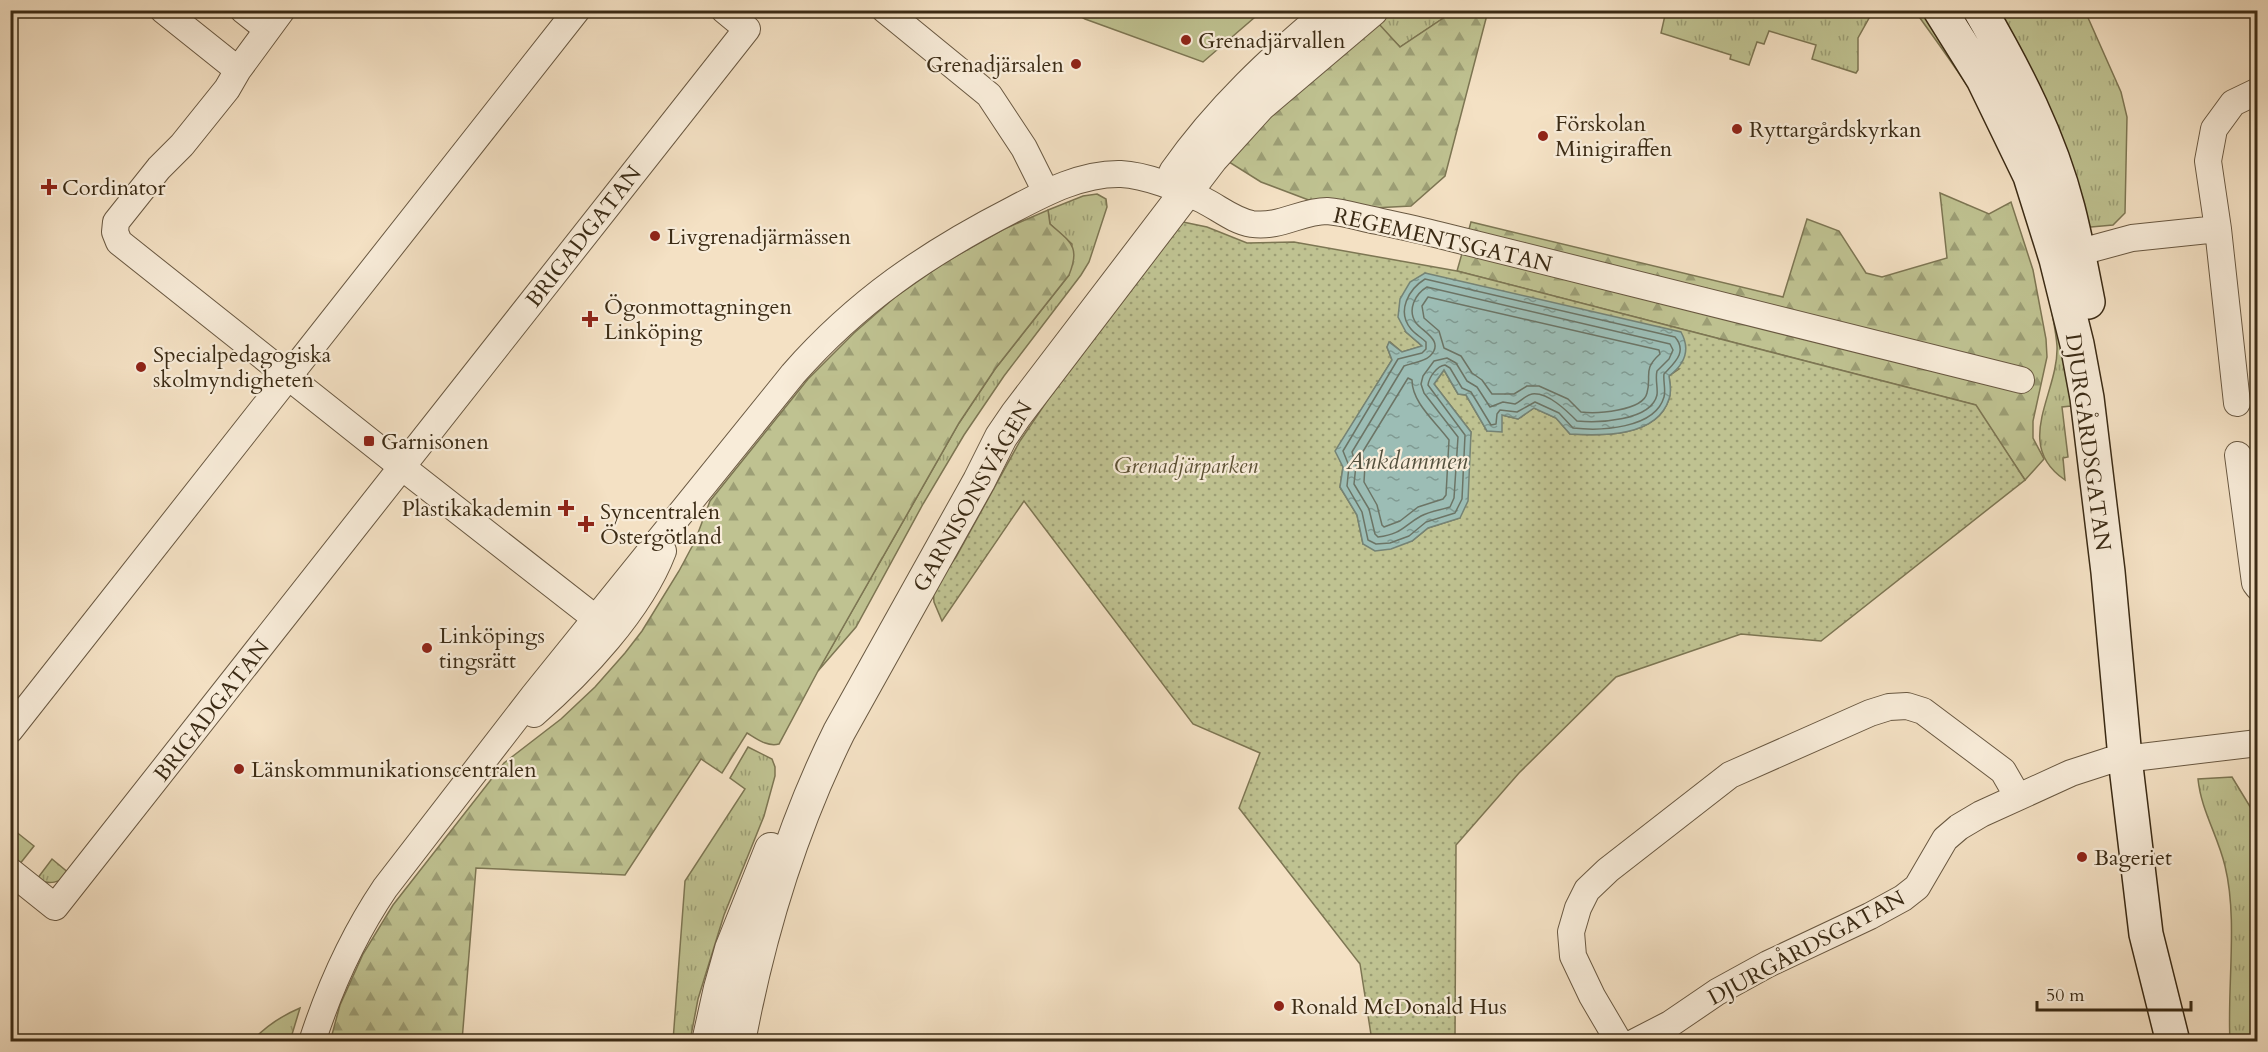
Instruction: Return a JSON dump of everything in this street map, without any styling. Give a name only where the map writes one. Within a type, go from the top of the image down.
[{"type":"main road","name":"DJURGÅRDSGATAN","points":[[1940,10],[1983,79],[2067,256]]},
{"type":"main road","name":"DJURGÅRDSGATAN","points":[[1980,10],[2031,107],[2068,206],[2067,256],[2077,344],[2087,398],[2108,572],[2135,757],[2146,934],[2174,1041]]},
{"type":"street","points":[[163,10],[238,70]]},
{"type":"street","points":[[243,10],[275,20],[221,97],[182,145],[159,168],[116,222],[115,232],[119,242],[605,625]]},
{"type":"street","points":[[10,730],[577,10]]},
{"type":"street","name":"BRIGADGATAN","points":[[10,871],[56,907],[747,29],[724,10]]},
{"type":"street","points":[[885,10],[990,95],[1024,148],[1046,192]]},
{"type":"street","name":"GARNISONSVÄGEN","points":[[739,1041],[784,867],[820,770],[1006,430],[1176,189],[1200,139],[1244,88],[1333,10]]},
{"type":"street","name":"GARNISONSVÄGEN","points":[[708,1041],[731,949],[772,847],[834,708],[920,541],[993,425],[1104,278],[1176,189],[1212,158],[1260,105],[1372,10]]},
{"type":"street","points":[[2237,403],[2208,161],[2214,129],[2233,103],[2258,91]]},
{"type":"street","name":"REGEMENTSGATAN","points":[[312,1041],[342,960],[385,888],[506,733],[531,716],[561,690],[605,625],[643,591],[658,563],[674,523],[800,366],[874,295],[974,230],[1046,192],[1083,179],[1111,174],[1139,177],[1176,189],[1202,199],[1233,217],[1251,224],[1280,224],[1326,211],[1343,213],[1439,234],[2021,380]]},
{"type":"street","points":[[2067,256],[2132,238],[2218,230]]},
{"type":"street","points":[[2238,455],[2255,583],[2258,587]]},
{"type":"street","points":[[1619,1041],[1592,996],[1573,956],[1571,932],[1578,908],[1587,890],[1608,870],[1730,776],[1870,713],[1889,707],[1907,706],[1923,711],[2003,771],[2018,797]]},
{"type":"street","points":[[2135,757],[2258,743]]},
{"type":"street","name":"DJURGÅRDSGATAN","points":[[1635,1041],[1670,1024],[1717,992],[1768,964],[1903,898],[1917,887],[1945,839],[1959,827],[2018,797],[2090,766],[2135,757]]},
{"type":"green space","points":[[1666,10],[1873,11],[1858,38],[1858,70],[1856,73],[1812,59],[1816,45],[1769,31],[1764,44],[1757,42],[1749,65],[1730,59],[1731,55],[1661,33]]},
{"type":"green space","name":"Grenadjärvallen","points":[[1071,11],[1262,11],[1203,62],[1085,19]]},
{"type":"green space","points":[[1388,11],[1454,11],[1400,47],[1375,21]]},
{"type":"green space","points":[[1454,11],[1488,11],[1445,176],[1411,206],[1335,210],[1261,182],[1229,162],[1241,139],[1379,24],[1400,47]]},
{"type":"green space","points":[[1915,11],[1925,11],[1963,66],[1984,102],[2019,175],[2055,283],[2072,361],[2071,406],[2062,407],[2068,457],[2063,458],[2065,480],[2050,466],[2042,450],[2040,434],[2042,417],[2056,364],[2057,346],[2045,277],[2033,230],[2017,183],[1986,116],[1961,75]]},
{"type":"green space","points":[[1992,11],[2085,11],[2121,92],[2127,117],[2125,213],[2113,225],[2091,227],[2085,224]]},
{"type":"green space","points":[[1940,193],[1989,214],[2011,202],[2033,270],[2046,339],[2047,357],[2033,421],[2033,438],[2044,459],[2025,480],[1975,405],[1457,271],[1471,222],[1783,297],[1807,219],[1839,231],[1866,273],[1882,277],[1947,258]]},
{"type":"green space","points":[[1097,194],[1106,199],[1107,207],[1089,262],[1004,376],[964,435],[923,504],[856,627],[818,671],[959,423],[995,369],[1069,275],[1072,244],[1050,224],[1048,210],[1083,196]]},
{"type":"green space","points":[[1048,210],[1050,224],[1068,240],[1074,251],[1069,275],[995,369],[959,423],[779,744],[766,743],[747,733],[722,773],[701,759],[625,875],[476,868],[462,1041],[330,1042],[340,1005],[363,954],[393,905],[504,763],[561,719],[595,687],[625,653],[642,631],[679,571],[695,541],[710,501],[808,379],[854,333],[894,298],[944,263],[1004,229]]},
{"type":"green space","name":"Grenadjärparken","points":[[1183,222],[1207,227],[1247,243],[1294,242],[1457,271],[1976,405],[2025,480],[1821,641],[1741,634],[1616,677],[1519,773],[1456,845],[1455,1041],[1372,1041],[1360,964],[1239,808],[1260,753],[1193,724],[1024,501],[942,621],[934,602],[933,589],[956,557],[1020,441],[1047,401]],"holes":[[[1406,332],[1679,369],[1669,376],[1671,390],[1669,399],[1663,411],[1653,421],[1627,432],[1598,435],[1570,434],[1556,418],[1534,408],[1518,419],[1502,415],[1487,431],[1466,395],[1458,394],[1444,370],[1434,384],[1471,432],[1460,518],[1428,528],[1412,541],[1363,544],[1357,515],[1340,487],[1343,467],[1336,451],[1392,360],[1387,347],[1390,342],[1402,352],[1422,346]]]},
{"type":"green space","points":[[748,747],[772,759],[775,776],[764,816],[724,915],[698,999],[690,1041],[673,1041],[685,881],[745,789],[730,778]]},
{"type":"green space","points":[[2232,777],[2257,818],[2257,1041],[2230,1041],[2232,930],[2229,887],[2222,855],[2202,801],[2198,779]]},
{"type":"green space","points":[[10,827],[34,846],[19,865],[11,858]]},
{"type":"green space","points":[[52,859],[70,874],[54,882],[37,879]]},
{"type":"green space","points":[[300,1008],[290,1041],[252,1041],[274,1022]]},
{"type":"water","name":"Ankdammen","points":[[1425,273],[1681,332],[1686,351],[1679,367],[1669,376],[1670,396],[1663,411],[1653,421],[1641,427],[1613,434],[1570,434],[1556,418],[1534,408],[1518,419],[1502,415],[1502,432],[1487,431],[1466,395],[1458,394],[1444,370],[1434,384],[1471,432],[1468,501],[1460,518],[1428,528],[1412,541],[1391,549],[1375,551],[1363,544],[1357,515],[1340,487],[1343,467],[1335,451],[1392,360],[1387,347],[1389,342],[1402,352],[1422,346],[1406,332],[1398,317],[1400,299],[1410,282]]},
{"type":"place","name":"Grenadjärvallen","points":[[1186,40]]},
{"type":"place","name":"Grenadjärsalen","points":[[1076,64]]},
{"type":"place","name":"Ryttargårdskyrkan","points":[[1737,129]]},
{"type":"place","name":"Förskolan Minigiraffen","points":[[1543,136]]},
{"type":"place","name":"Cordinator","points":[[49,187]]},
{"type":"place","name":"Livgrenadjärmässen","points":[[655,236]]},
{"type":"place","name":"Ögonmottagningen Linköping","points":[[590,319]]},
{"type":"place","name":"Specialpedagogiska skolmyndigheten","points":[[141,367]]},
{"type":"place","name":"Garnisonen","points":[[369,441]]},
{"type":"place","name":"Plastikakademin","points":[[566,508]]},
{"type":"place","name":"Syncentralen Östergötland","points":[[586,524]]},
{"type":"place","name":"Linköpings tingsrätt","points":[[427,648]]},
{"type":"place","name":"Länskommunikationscentralen","points":[[239,769]]},
{"type":"place","name":"Bageriet","points":[[2082,857]]},
{"type":"place","name":"Ronald McDonald Hus","points":[[1279,1006]]}]
